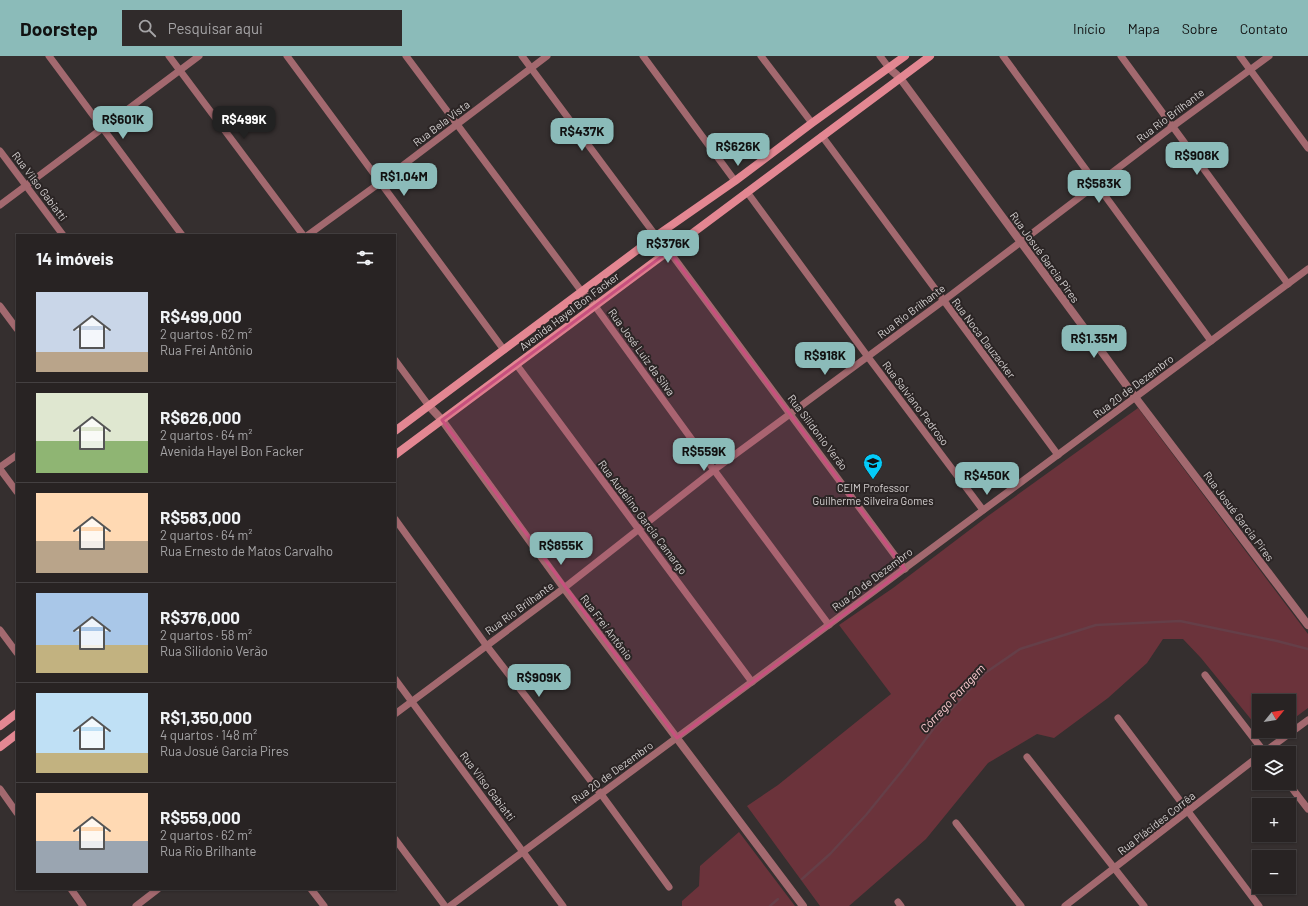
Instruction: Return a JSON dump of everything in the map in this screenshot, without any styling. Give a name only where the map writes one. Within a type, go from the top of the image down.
[{"type":"main road","name":"Avenida Hayel Bon Facker","points":[[396,430],[656,236],[736,181],[905,56]]},
{"type":"main road","name":"Avenida Hayel Bon Facker","points":[[396,454],[930,56]]},
{"type":"main road","points":[[0,726],[16,715]]},
{"type":"main road","points":[[0,747],[16,735]]},
{"type":"street","points":[[49,56],[181,234]]},
{"type":"street","points":[[169,56],[302,234]]},
{"type":"street","points":[[0,205],[199,56]]},
{"type":"street","points":[[287,56],[504,350]]},
{"type":"street","name":"Rua José Luiz da Silva","points":[[406,56],[582,292],[595,306],[829,625]]},
{"type":"street","points":[[522,56],[656,236]]},
{"type":"street","name":"Rua Bela Vista","points":[[309,234],[381,182],[547,56]]},
{"type":"street","points":[[643,56],[736,181]]},
{"type":"street","points":[[760,56],[812,124]]},
{"type":"street","name":"Rua Josué Garcia Pires","points":[[880,56],[889,68],[900,78],[1135,397],[1308,625]]},
{"type":"street","points":[[1003,56],[1211,341]]},
{"type":"street","points":[[1121,56],[1288,284]]},
{"type":"street","points":[[1240,56],[1308,148]]},
{"type":"street","name":"Rua Rio Brilhante","points":[[396,713],[564,588],[714,470],[868,357],[1172,127],[1269,56]]},
{"type":"street","name":"Rua Noca Dauzacker","points":[[822,136],[1058,455]]},
{"type":"street","name":"Rua Vilso Gabiatti","points":[[0,151],[62,234]]},
{"type":"street","name":"Rua Salviano Pedroso","points":[[747,192],[868,357],[984,510]]},
{"type":"street","name":"Rua Silidonio Verão","points":[[669,251],[905,569]]},
{"type":"street","name":"Rua 20 de Dezembro","points":[[450,906],[1308,269]]},
{"type":"street","points":[[0,306],[16,328]]},
{"type":"street","name":"Rua Frei Antônio","points":[[396,361],[429,406],[442,420],[564,588],[802,904]]},
{"type":"street","name":"Rua Audelino Garcia Camargo","points":[[516,364],[752,682]]},
{"type":"street","points":[[16,456],[0,468],[16,491]]},
{"type":"street","points":[[396,520],[486,645],[601,794],[669,887]]},
{"type":"street","points":[[0,630],[16,652]]},
{"type":"street","points":[[1205,675],[1257,746]]},
{"type":"street","name":"Rua Vilso Gabiatti","points":[[396,680],[563,906]]},
{"type":"street","points":[[1118,718],[1259,906]]},
{"type":"street","name":"Rua Plácides Corrêa","points":[[1274,746],[1308,720]]},
{"type":"street","points":[[1028,756],[1144,906]]},
{"type":"street","name":"Rua Plácides Corrêa","points":[[1065,906],[1252,762]]},
{"type":"street","points":[[0,789],[16,812]]},
{"type":"street","points":[[1293,790],[1308,809]]},
{"type":"street","points":[[956,823],[1021,906]]},
{"type":"street","points":[[396,840],[445,906]]},
{"type":"street","points":[[72,890],[83,906]]},
{"type":"street","points":[[136,906],[157,890]]},
{"type":"street","points":[[313,890],[324,906]]},
{"type":"highlighted area","points":[[669,251],[905,569],[677,738],[442,420]]},
{"type":"shaded area","points":[[1138,408],[1308,634],[1308,708],[1296,717],[1296,694],[1252,694],[1252,721],[1201,658],[1183,639],[1163,639],[1147,663],[1108,698],[1054,738],[1037,734],[988,763],[926,839],[849,906],[820,906],[747,806],[778,785],[891,694],[839,625],[893,588],[988,516]]},
{"type":"shaded area","points":[[739,832],[795,906],[682,906],[682,901],[699,886],[700,866]]},
{"type":"waterway","name":"Córrego Paragem","points":[[802,879],[830,854],[866,815],[934,728],[985,673],[1020,649],[1096,625],[1180,621],[1308,649]]},
{"type":"waterway","name":"Córrego Paragem","points":[[770,906],[778,899]]},
{"type":"place","name":"CEIM Professor Guilherme Silveira Gomes","points":[[873,480]]}]
